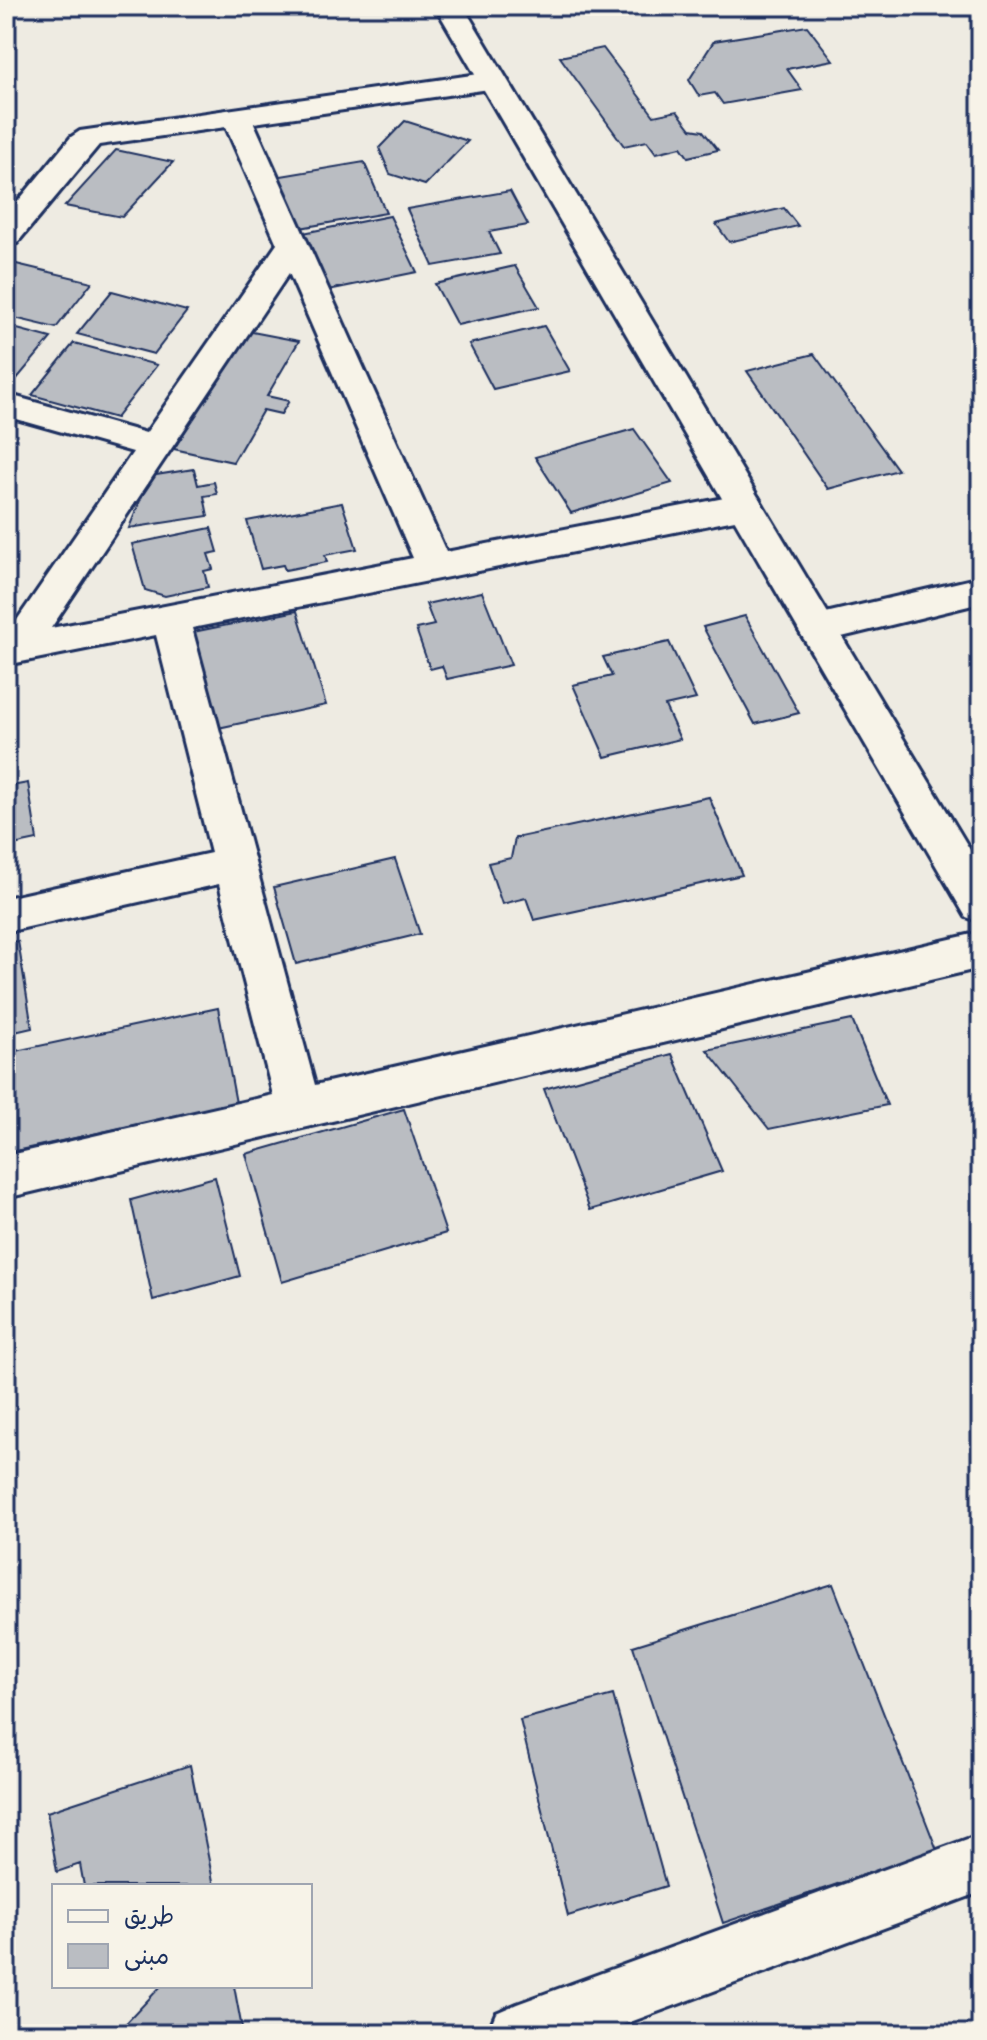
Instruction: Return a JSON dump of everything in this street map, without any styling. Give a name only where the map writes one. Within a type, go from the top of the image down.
[{"type":"street","points":[[449,6],[981,905]]},
{"type":"street","points":[[6,236],[86,140],[493,81]]},
{"type":"street","points":[[237,118],[435,567]]},
{"type":"street","points":[[12,650],[293,244]]},
{"type":"street","points":[[6,405],[155,447]]},
{"type":"street","points":[[12,650],[745,506]]},
{"type":"street","points":[[817,629],[981,590]]},
{"type":"street","points":[[171,619],[299,1109]]},
{"type":"street","points":[[6,915],[236,864]]},
{"type":"street","points":[[6,1177],[981,950]]},
{"type":"street","points":[[517,2034],[981,1863]]},
{"type":"building","points":[[807,26],[833,60],[787,69],[802,90],[723,104],[715,93],[699,96],[689,80],[714,41]]},
{"type":"building","points":[[603,48],[654,116],[677,111],[691,129],[703,131],[718,150],[688,157],[681,147],[656,153],[647,141],[624,146],[560,57]]},
{"type":"building","points":[[405,121],[468,141],[425,185],[390,174],[379,148]]},
{"type":"building","points":[[116,150],[173,162],[122,217],[65,206]]},
{"type":"building","points":[[364,162],[386,213],[294,229],[275,177]]},
{"type":"building","points":[[510,191],[528,225],[489,232],[500,254],[433,266],[407,209]]},
{"type":"building","points":[[784,208],[798,226],[729,242],[716,224]]},
{"type":"building","points":[[390,216],[417,272],[323,291],[298,234]]},
{"type":"building","points":[[8,262],[92,282],[56,328],[6,316]]},
{"type":"building","points":[[515,266],[539,307],[457,325],[435,284]]},
{"type":"building","points":[[112,291],[187,311],[154,354],[77,334]]},
{"type":"building","points":[[6,326],[51,338],[11,386],[6,385]]},
{"type":"building","points":[[544,326],[570,371],[493,389],[469,344]]},
{"type":"building","points":[[247,331],[299,341],[267,396],[289,401],[281,414],[263,410],[233,462],[174,449]]},
{"type":"building","points":[[74,343],[157,365],[116,418],[32,395]]},
{"type":"building","points":[[814,354],[898,470],[828,489],[747,371]]},
{"type":"building","points":[[634,429],[672,483],[571,513],[535,457]]},
{"type":"building","points":[[194,469],[198,485],[214,482],[217,494],[204,496],[208,516],[129,528],[150,476]]},
{"type":"building","points":[[342,503],[357,549],[325,555],[327,562],[285,570],[283,565],[261,569],[247,521]]},
{"type":"building","points":[[211,528],[218,552],[208,554],[213,569],[204,571],[208,587],[165,596],[145,590],[132,544]]},
{"type":"building","points":[[482,592],[511,665],[447,679],[442,666],[430,669],[416,629],[434,625],[426,604]]},
{"type":"building","points":[[297,611],[326,705],[218,728],[193,632]]},
{"type":"building","points":[[745,616],[799,713],[755,724],[703,627]]},
{"type":"building","points":[[669,642],[696,699],[665,706],[680,739],[605,757],[573,685],[612,676],[603,657]]},
{"type":"building","points":[[28,783],[37,840],[13,845],[14,855],[6,857],[6,787]]},
{"type":"building","points":[[709,797],[742,875],[534,920],[526,898],[502,904],[488,863],[511,858],[515,838]]},
{"type":"building","points":[[395,859],[420,934],[296,964],[274,887]]},
{"type":"building","points":[[18,941],[32,1028],[6,1034],[6,943]]},
{"type":"building","points":[[218,1008],[236,1103],[6,1153],[6,1053]]},
{"type":"building","points":[[852,1020],[887,1105],[769,1129],[707,1050]]},
{"type":"building","points":[[672,1054],[722,1171],[590,1210],[544,1089]]},
{"type":"building","points":[[404,1109],[446,1233],[282,1282],[246,1154]]},
{"type":"building","points":[[215,1177],[240,1276],[153,1300],[131,1200]]},
{"type":"building","points":[[833,1584],[937,1850],[723,1923],[633,1646]]},
{"type":"building","points":[[613,1695],[666,1886],[568,1916],[520,1720]]},
{"type":"building","points":[[190,1765],[214,1884],[84,1884],[80,1864],[57,1872],[47,1812]]},
{"type":"building","points":[[159,1988],[234,1988],[243,2034],[116,2034]]}]
